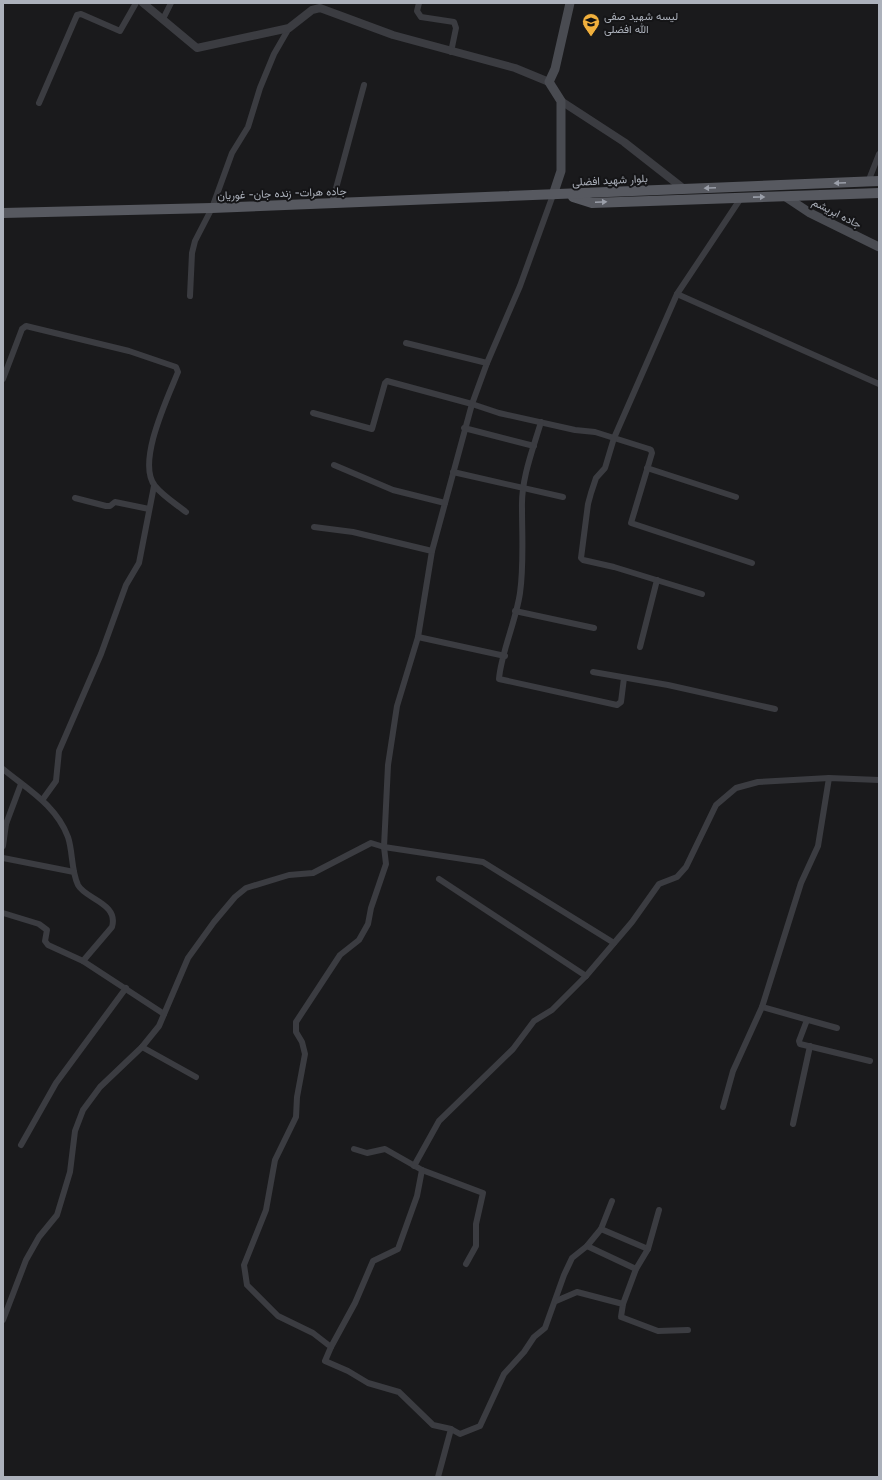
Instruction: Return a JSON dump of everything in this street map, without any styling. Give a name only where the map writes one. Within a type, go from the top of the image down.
[{"type":"main road","points":[[558,195],[561,170],[561,101],[549,82],[555,69],[570,3]]},
{"type":"main road","name":"بلوار شهید افضلی","points":[[558,195],[879,181]]},
{"type":"main road","name":"بلوار شهید افضلی","points":[[558,195],[592,202],[879,194]]},
{"type":"main road","name":"جاده هرات- زنده جان- غوریان","points":[[3,213],[212,208],[558,195]]},
{"type":"main road","name":"جاده ابریشم","points":[[786,197],[810,213],[879,247]]},
{"type":"street","points":[[39,103],[77,15],[81,14],[120,31],[136,3]]},
{"type":"street","points":[[143,3],[197,48],[289,28]]},
{"type":"street","points":[[163,19],[171,3]]},
{"type":"street","points":[[418,3],[417,11],[420,17],[454,22],[456,28],[451,52]]},
{"type":"street","points":[[190,296],[192,253],[195,241],[212,208],[232,153],[248,127],[260,88],[274,54],[289,28],[313,7],[320,8],[393,35],[451,52],[515,68],[549,82]]},
{"type":"street","points":[[332,203],[364,85]]},
{"type":"street","points":[[561,101],[624,142],[684,189]]},
{"type":"street","points":[[868,182],[879,154]]},
{"type":"street","points":[[331,1347],[313,1333],[278,1316],[247,1285],[244,1265],[266,1210],[274,1160],[296,1118],[297,1097],[302,1080],[305,1054],[302,1042],[296,1032],[296,1022],[340,955],[359,940],[368,924],[371,908],[386,864],[384,847],[388,765],[397,706],[418,637],[432,551],[464,428],[487,363],[558,195]]},
{"type":"street","points":[[702,594],[581,559],[588,504],[596,478],[605,468],[614,438],[677,294],[741,198]]},
{"type":"street","points":[[677,294],[879,384]]},
{"type":"street","points":[[3,379],[22,329],[26,326],[129,351],[176,367],[178,372],[165,404],[150,449],[148,468],[154,486],[139,563],[126,585],[101,654],[59,751],[56,781],[44,799]]},
{"type":"street","points":[[406,343],[487,363]]},
{"type":"street","points":[[313,413],[372,429],[385,383],[387,381],[472,404],[499,413],[575,430],[595,432],[651,450],[632,520],[633,525],[752,563]]},
{"type":"street","points":[[541,422],[524,488],[522,507],[523,520],[520,594],[499,677],[501,681],[617,705],[621,702],[624,678]]},
{"type":"street","points":[[464,428],[534,446]]},
{"type":"street","points":[[334,465],[393,490],[445,503]]},
{"type":"street","points":[[647,468],[736,497]]},
{"type":"street","points":[[453,472],[563,497]]},
{"type":"street","points":[[154,486],[186,512]]},
{"type":"street","points":[[74,498],[106,506],[110,506],[115,502],[149,509]]},
{"type":"street","points":[[314,527],[353,532],[432,551]]},
{"type":"street","points":[[640,647],[657,580]]},
{"type":"street","points":[[515,611],[594,628]]},
{"type":"street","points":[[418,637],[505,656]]},
{"type":"street","points":[[593,672],[668,685],[775,709]]},
{"type":"street","points":[[3,768],[21,784],[44,799],[57,816],[68,837],[74,872],[79,886],[98,900],[111,913],[114,920],[112,927],[83,961]]},
{"type":"street","points":[[723,1107],[733,1071],[762,1007],[801,883],[818,846],[829,778]]},
{"type":"street","points":[[414,1166],[439,1121],[512,1049],[534,1021],[552,1010],[586,976],[632,922],[659,884],[677,877],[686,867],[716,805],[736,788],[758,782],[829,778],[879,780]]},
{"type":"street","points":[[3,846],[5,823],[21,784]]},
{"type":"street","points":[[3,1320],[26,1260],[39,1237],[57,1215],[70,1172],[75,1131],[84,1110],[100,1087],[142,1047],[159,1026],[188,958],[235,897],[246,888],[289,875],[313,873],[371,843],[384,847],[484,862],[614,944]]},
{"type":"street","points":[[3,858],[74,872]]},
{"type":"street","points":[[439,879],[586,976]]},
{"type":"street","points":[[3,912],[39,924],[47,930],[45,941],[48,945],[83,961],[164,1014]]},
{"type":"street","points":[[21,1145],[56,1083],[126,988]]},
{"type":"street","points":[[762,1007],[837,1028]]},
{"type":"street","points":[[808,1020],[799,1043],[870,1061]]},
{"type":"street","points":[[793,1124],[810,1046]]},
{"type":"street","points":[[142,1047],[196,1077]]},
{"type":"street","points":[[354,1149],[368,1153],[386,1149],[422,1170],[483,1193],[476,1224],[476,1246],[466,1264]]},
{"type":"street","points":[[422,1170],[417,1196],[398,1249],[373,1261],[355,1304],[331,1347],[325,1361],[348,1371],[368,1383],[399,1392],[433,1424],[451,1429],[460,1434],[480,1426],[504,1374],[524,1352],[534,1337],[545,1328],[556,1301],[564,1275],[572,1258],[587,1246],[601,1230],[612,1201]]},
{"type":"street","points":[[659,1210],[648,1249],[636,1269],[623,1304],[621,1317],[658,1331],[688,1330]]},
{"type":"street","points":[[601,1230],[648,1249]]},
{"type":"street","points":[[587,1246],[636,1269]]},
{"type":"street","points":[[556,1301],[577,1292],[623,1304]]},
{"type":"street","points":[[438,1477],[451,1429]]},
{"type":"place","name":"لیسه شهید صفی الله افضلی","points":[[591,37]]}]
